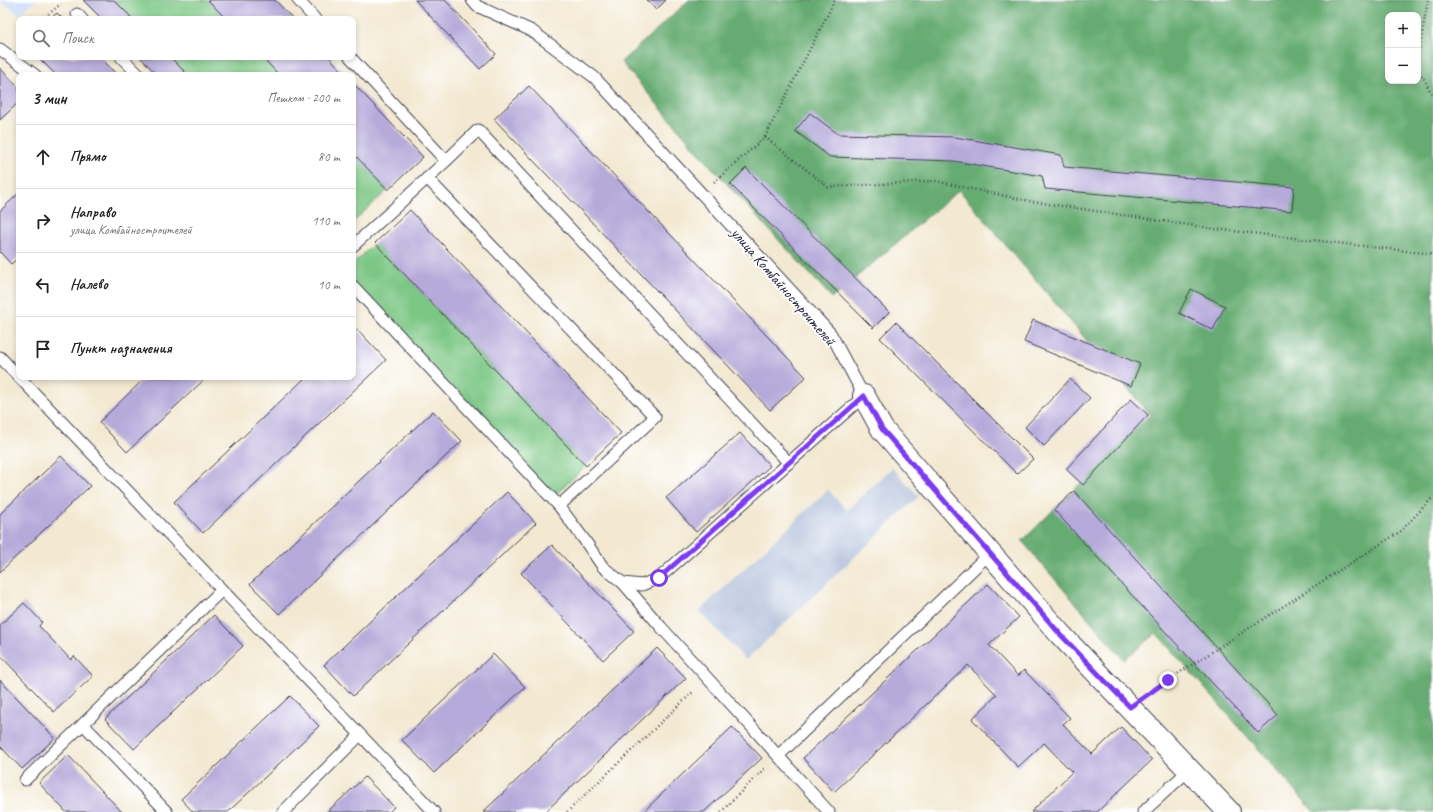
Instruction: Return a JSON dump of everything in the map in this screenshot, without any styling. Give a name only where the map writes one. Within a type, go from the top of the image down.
[{"type":"street","name":"улица Комбайностроителей","points":[[864,396],[882,429],[1060,634],[1229,812]]},
{"type":"lane","points":[[298,0],[312,16]]},
{"type":"lane","name":"улица Комбайностроителей","points":[[472,0],[477,6],[532,31],[594,77],[831,334],[864,396]]},
{"type":"lane","points":[[0,49],[31,72]]},
{"type":"lane","points":[[124,60],[136,72]]},
{"type":"lane","points":[[353,60],[446,161]]},
{"type":"lane","points":[[356,243],[478,130],[789,463]]},
{"type":"lane","points":[[427,178],[655,417],[559,506]]},
{"type":"lane","points":[[356,289],[559,506],[603,567],[623,583],[829,812]]},
{"type":"lane","points":[[0,357],[16,374]]},
{"type":"lane","points":[[22,380],[434,812]]},
{"type":"lane","points":[[623,583],[642,585],[659,578],[864,396]]},
{"type":"lane","points":[[778,756],[990,554]]},
{"type":"lane","points":[[25,780],[222,590]]},
{"type":"lane","points":[[83,724],[167,812]]},
{"type":"lane","points":[[282,812],[360,735]]},
{"type":"lane","points":[[1143,812],[1189,770]]},
{"type":"path","points":[[46,16],[66,0]]},
{"type":"path","points":[[702,194],[765,137],[835,0]]},
{"type":"path","points":[[1419,48],[1428,0]]},
{"type":"path","points":[[1421,74],[1433,96]]},
{"type":"path","points":[[765,137],[828,187],[935,181],[1029,201],[1208,228],[1433,254]]},
{"type":"path","points":[[1130,707],[1168,680],[1401,531],[1433,497]]},
{"type":"path","points":[[567,812],[707,678]]},
{"type":"path","points":[[721,812],[778,756]]},
{"type":"shaded area","points":[[0,0],[36,0],[19,14]]},
{"type":"shaded area","points":[[892,468],[919,496],[746,660],[699,611],[828,490],[847,510]]},
{"type":"green space","points":[[114,0],[208,0],[223,16],[130,16]]},
{"type":"green space","points":[[689,0],[1433,0],[1433,812],[1314,812],[1156,633],[1124,660],[1022,541],[1150,415],[959,190],[832,298],[706,161],[621,62]]},
{"type":"green space","points":[[173,60],[265,60],[276,72],[185,72]]},
{"type":"green space","points":[[356,156],[388,190],[356,219]]},
{"type":"green space","points":[[375,243],[586,466],[552,498],[356,289],[356,261]]},
{"type":"building","points":[[83,0],[114,0],[130,16],[99,16]]},
{"type":"building","points":[[208,0],[275,0],[290,16],[223,16]]},
{"type":"building","points":[[415,0],[445,0],[496,54],[480,69]]},
{"type":"building","points":[[647,0],[666,0],[656,10]]},
{"type":"building","points":[[41,60],[103,60],[114,72],[53,72]]},
{"type":"building","points":[[143,60],[173,60],[185,72],[154,72]]},
{"type":"building","points":[[265,60],[332,60],[343,72],[276,72]]},
{"type":"building","points":[[0,68],[16,85],[16,105],[0,120]]},
{"type":"building","points":[[356,86],[423,157],[388,190],[356,156]]},
{"type":"building","points":[[529,86],[806,377],[770,410],[494,119]]},
{"type":"building","points":[[810,113],[838,134],[955,137],[1061,155],[1064,167],[1294,187],[1292,211],[1045,189],[1042,176],[953,161],[830,157],[795,131]]},
{"type":"building","points":[[746,168],[889,312],[873,328],[730,184]]},
{"type":"building","points":[[16,196],[16,260],[11,264],[0,252],[0,211]]},
{"type":"building","points":[[410,210],[621,433],[586,466],[375,243]]},
{"type":"building","points":[[1191,289],[1225,306],[1213,330],[1179,313]]},
{"type":"building","points":[[1033,320],[1140,364],[1131,386],[1024,342]]},
{"type":"building","points":[[896,322],[1033,459],[1017,474],[880,338]]},
{"type":"building","points":[[357,329],[386,360],[203,533],[174,502],[303,380],[356,380]]},
{"type":"building","points":[[1070,379],[1090,398],[1044,446],[1025,427]]},
{"type":"building","points":[[143,380],[204,380],[127,452],[99,422]]},
{"type":"building","points":[[1131,399],[1148,415],[1083,485],[1066,469]]},
{"type":"building","points":[[433,411],[462,441],[279,614],[250,584]]},
{"type":"building","points":[[740,433],[770,466],[696,532],[666,498]]},
{"type":"building","points":[[61,456],[90,486],[0,572],[0,514]]},
{"type":"building","points":[[1074,491],[1278,715],[1258,733],[1054,510]]},
{"type":"building","points":[[507,492],[536,523],[353,696],[324,665]]},
{"type":"building","points":[[552,545],[634,631],[603,660],[521,573]]},
{"type":"building","points":[[988,584],[1019,617],[989,645],[1018,676],[1024,670],[1070,718],[1063,724],[1092,754],[1121,727],[1152,760],[1097,812],[1031,812],[1072,772],[1044,743],[1018,767],[972,719],[997,695],[968,665],[834,792],[803,758]]},
{"type":"building","points":[[24,603],[42,622],[39,626],[71,660],[74,656],[93,676],[54,712],[0,655],[0,625]]},
{"type":"building","points":[[214,615],[243,646],[134,749],[105,719]]},
{"type":"building","points":[[657,648],[686,678],[545,812],[483,812]]},
{"type":"building","points":[[493,654],[525,687],[434,773],[402,740]]},
{"type":"building","points":[[0,680],[55,738],[22,769],[0,746]]},
{"type":"building","points":[[290,696],[319,726],[228,812],[193,812],[181,799]]},
{"type":"building","points":[[732,727],[762,758],[704,812],[643,812]]},
{"type":"building","points":[[68,755],[122,812],[66,812],[39,783]]},
{"type":"building","points":[[365,777],[394,807],[389,812],[327,812]]},
{"type":"route","points":[[659,578],[864,396],[882,429],[1060,634],[1130,707],[1168,680]]}]
